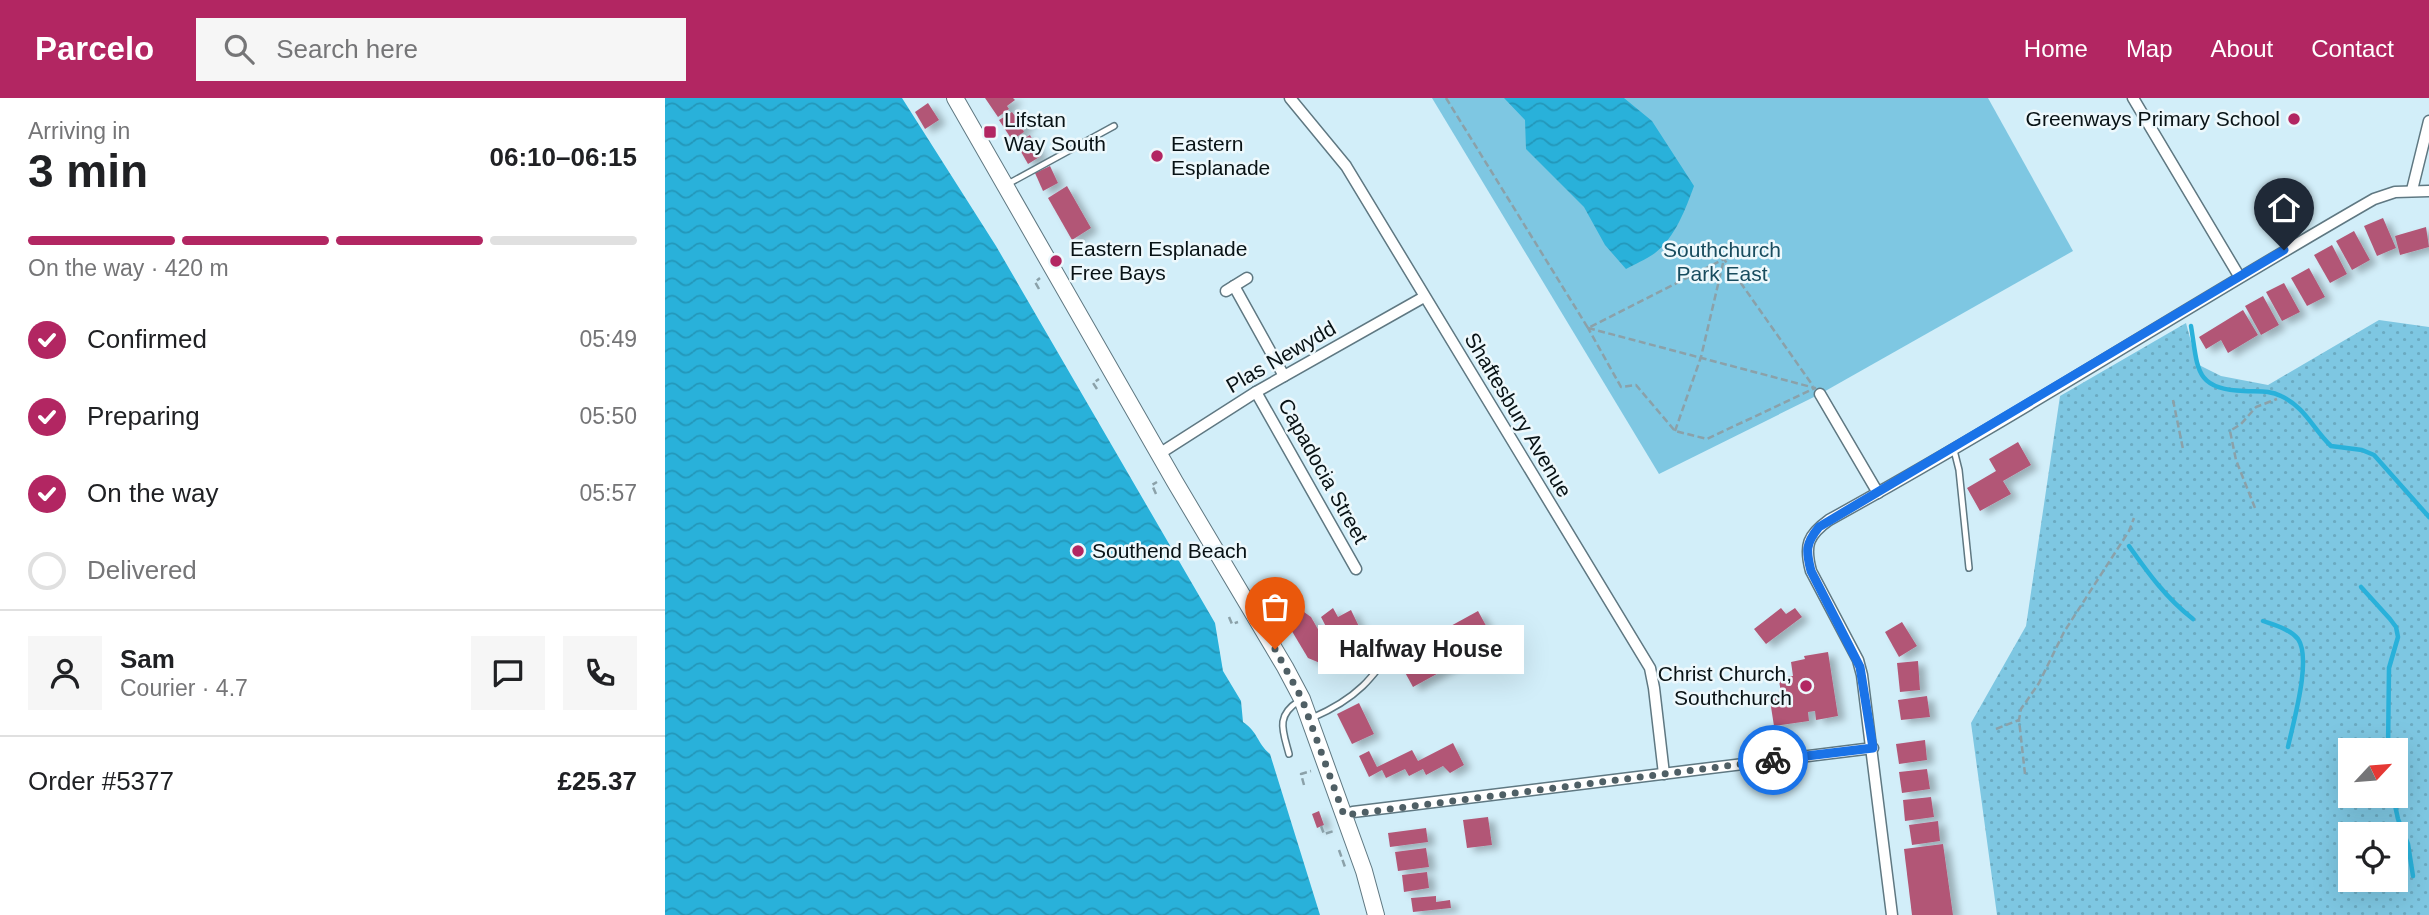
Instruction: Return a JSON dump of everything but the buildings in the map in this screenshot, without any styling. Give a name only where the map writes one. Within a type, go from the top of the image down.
[{"type":"main road","points":[[955,98],[1302,699],[1344,815],[1376,915]]},
{"type":"street","name":"Shaftesbury Avenue","points":[[1290,98],[1346,166],[1650,668],[1664,774]]},
{"type":"street","points":[[2133,98],[2239,276]]},
{"type":"street","points":[[2412,190],[2429,121]]},
{"type":"street","points":[[1892,915],[1873,748],[1860,667],[1807,558],[1808,542],[1819,527],[2239,276],[2374,199],[2395,192],[2429,191]]},
{"type":"street","points":[[1247,278],[1230,288],[1284,376]]},
{"type":"street","name":"Plas Newydd","points":[[1159,454],[1256,392],[1424,297]]},
{"type":"street","points":[[1818,391],[1878,493]]},
{"type":"street","name":"Capadocia Street","points":[[1256,392],[1356,569]]},
{"type":"street","points":[[1344,815],[1873,748]]},
{"type":"lane","points":[[1006,185],[1114,126]]},
{"type":"lane","points":[[1954,448],[1959,470],[1969,569]]},
{"type":"lane","points":[[1309,719],[1354,696],[1400,639]]},
{"type":"lane","points":[[1289,754],[1282,728],[1286,713],[1302,699]]},
{"type":"path","points":[[1446,98],[1588,328],[1621,387],[1636,385],[1675,431],[1707,439],[1818,391]]},
{"type":"path","points":[[1588,328],[1724,259]]},
{"type":"path","points":[[1675,431],[1701,358],[1724,259]]},
{"type":"path","points":[[1724,259],[1818,391]]},
{"type":"path","points":[[1038,289],[1034,282],[1040,278]]},
{"type":"path","points":[[1588,328],[1818,391]]},
{"type":"path","points":[[1097,389],[1093,383],[1098,379]]},
{"type":"path","points":[[2255,508],[2236,460],[2230,431],[2241,424],[2256,407],[2277,399]]},
{"type":"path","points":[[2173,400],[2183,449]]},
{"type":"path","points":[[1156,494],[1151,485],[1157,482]]},
{"type":"path","points":[[2025,774],[2019,720],[2021,709],[2039,683],[2064,632],[2130,531],[2134,518]]},
{"type":"path","points":[[1237,612],[1243,622]]},
{"type":"path","points":[[1229,617],[1233,624],[1238,622]]},
{"type":"path","points":[[1996,729],[2019,720]]},
{"type":"path","points":[[1304,785],[1301,774],[1314,769]]},
{"type":"path","points":[[1321,826],[1324,834]]},
{"type":"path","points":[[1336,842],[1349,874]]},
{"type":"green space","name":"Southchurch Park East","points":[[1432,98],[1988,98],[2073,251],[1820,394],[1659,474]]},
{"type":"green space","points":[[2379,320],[2429,327],[2429,915],[1997,915],[1971,723],[2026,626],[2060,396],[2186,323],[2197,364],[2221,376],[2268,385]]},
{"type":"water","points":[[665,98],[902,98],[996,246],[1215,623],[1223,671],[1241,701],[1243,722],[1270,754],[1320,915],[665,915]]},
{"type":"water","points":[[1504,98],[1624,98],[1652,121],[1694,186],[1679,222],[1662,247],[1626,269],[1605,245],[1584,207],[1526,149],[1525,120]]},
{"type":"waterway","points":[[2191,326],[2198,365],[2207,381],[2228,390],[2281,396],[2303,412],[2331,446],[2362,450],[2374,455],[2429,517]]},
{"type":"waterway","points":[[2129,546],[2166,594],[2193,619]]},
{"type":"waterway","points":[[2361,587],[2396,627],[2398,637],[2389,668],[2388,738]]},
{"type":"waterway","points":[[2263,621],[2291,633],[2302,648],[2300,692],[2288,747]]},
{"type":"waterway","points":[[2396,808],[2408,844],[2413,876]]},
{"type":"way so far","points":[[1275,649],[1302,699],[1344,815],[1773,760]]},
{"type":"place","name":"Greenways Primary School","points":[[2294,119]]},
{"type":"place","name":"Lifstan Way South","points":[[990,132]]},
{"type":"place","name":"Eastern Esplanade","points":[[1157,156]]},
{"type":"place","name":"Eastern Esplanade Free Bays","points":[[1056,261]]},
{"type":"place","name":"Southend Beach","points":[[1078,551]]},
{"type":"place","name":"Halfway House","points":[[1275,649]]},
{"type":"place","name":"Christ Church, Southchurch","points":[[1806,686]]},
{"type":"route","points":[[1773,760],[1873,748],[1858,660],[1821,591],[1807,558],[1808,542],[1819,527],[2284,250]]}]
